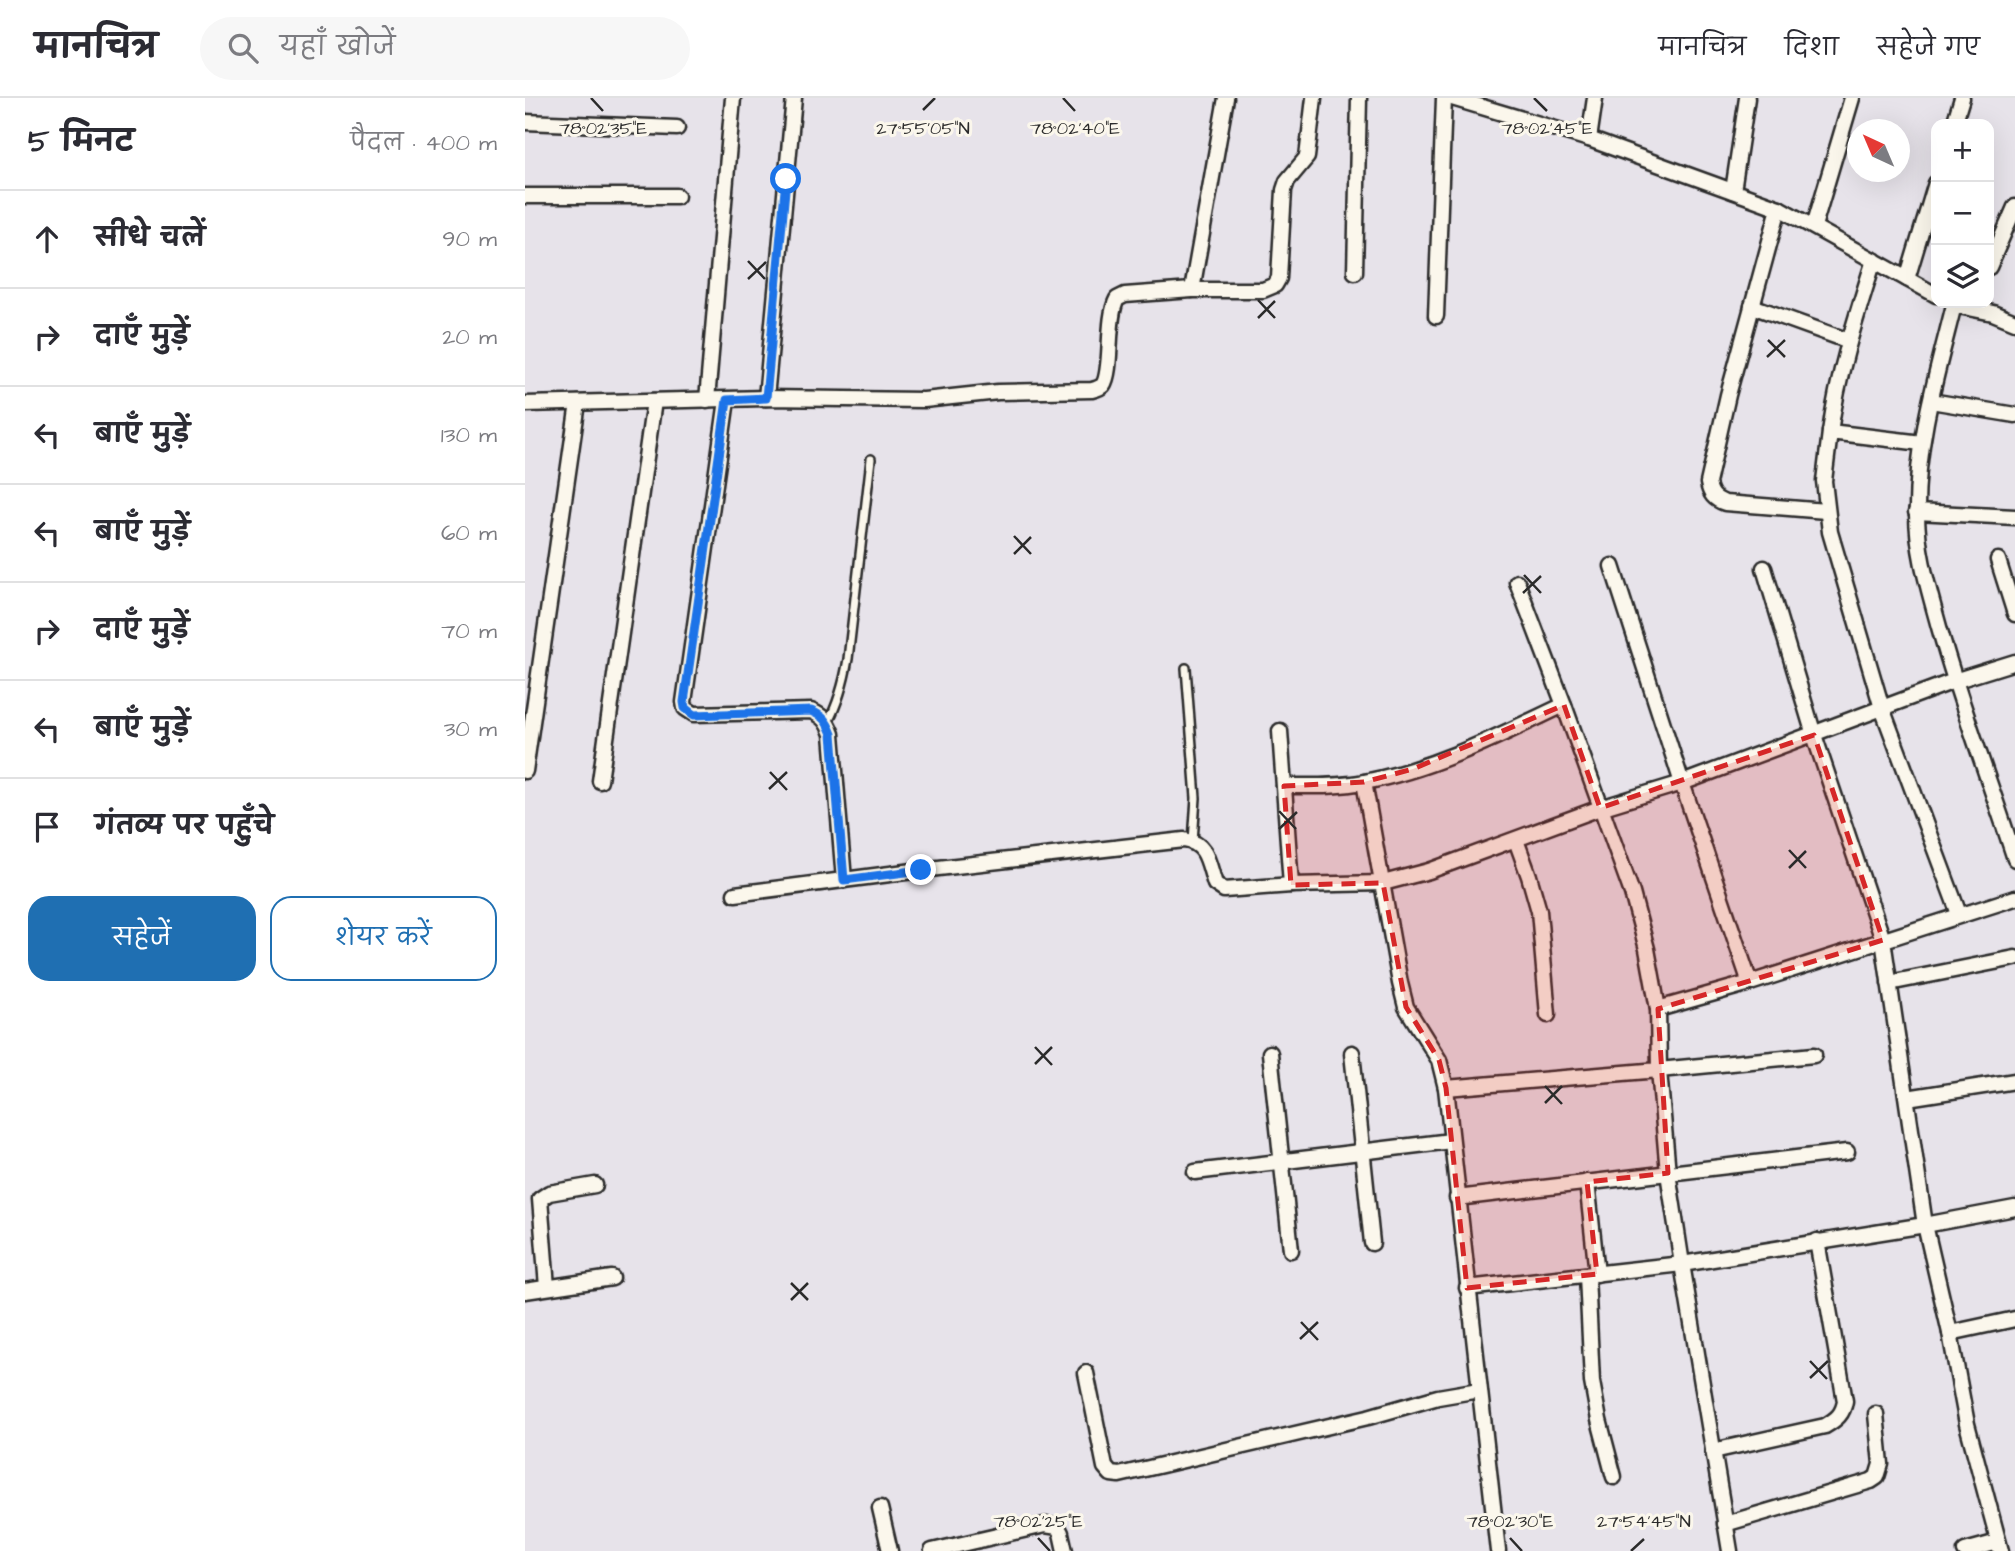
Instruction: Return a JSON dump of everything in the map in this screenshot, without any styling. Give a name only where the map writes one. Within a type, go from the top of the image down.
[{"type":"street","points":[[707,400],[733,98]]},
{"type":"street","points":[[766,398],[794,98]]},
{"type":"street","points":[[1192,290],[1226,98]]},
{"type":"street","points":[[525,404],[766,398],[924,400],[998,392],[1092,390],[1103,384],[1105,378],[1112,312],[1117,299],[1125,295],[1192,290],[1263,290],[1275,285],[1279,278],[1284,190],[1287,181],[1307,157],[1314,98]]},
{"type":"street","points":[[1355,272],[1359,98]]},
{"type":"street","points":[[1437,317],[1444,98]]},
{"type":"street","points":[[1452,98],[1477,102],[1589,138],[1779,208],[1931,292]]},
{"type":"street","points":[[1589,138],[1595,98]]},
{"type":"street","points":[[1733,191],[1747,98]]},
{"type":"street","points":[[1814,226],[1851,98]]},
{"type":"street","points":[[1956,119],[1962,98]]},
{"type":"street","points":[[525,122],[677,128]]},
{"type":"street","points":[[525,196],[677,196]]},
{"type":"street","points":[[1907,279],[1931,200]]},
{"type":"street","points":[[1994,255],[2015,207]]},
{"type":"street","points":[[1779,208],[1728,395],[1708,483],[1716,500],[1725,503],[1826,511]]},
{"type":"street","points":[[1874,260],[1849,341],[1835,399],[1823,481],[1826,511],[1830,533],[1882,708],[1959,914]]},
{"type":"street","points":[[1752,306],[1849,341]]},
{"type":"street","points":[[1951,308],[1922,443],[1916,512],[1918,543],[1954,681],[2015,859]]},
{"type":"street","points":[[1978,308],[2015,322]]},
{"type":"street","points":[[727,400],[685,708],[694,715],[811,711],[821,715],[832,734],[844,880]]},
{"type":"street","points":[[600,781],[654,401]]},
{"type":"street","points":[[1931,401],[2015,415]]},
{"type":"street","points":[[525,771],[578,403]]},
{"type":"street","points":[[1830,432],[1922,443]]},
{"type":"street","points":[[1916,512],[2015,517]]},
{"type":"street","points":[[1997,560],[2015,614]]},
{"type":"street","points":[[1612,566],[1750,984]]},
{"type":"street","points":[[1763,568],[1814,735],[1884,940],[1925,1225],[1950,1333],[1967,1424],[2000,1546],[1965,1551]]},
{"type":"street","points":[[1517,582],[1632,893],[1647,949],[1658,1009],[1659,1070],[1668,1173],[1730,1551]]},
{"type":"street","points":[[735,894],[1184,840],[1193,841],[1202,847],[1215,884],[1224,890],[1383,883],[1429,871],[1600,808],[1682,783],[1954,681],[2015,662]]},
{"type":"street","points":[[1284,786],[1364,782],[1413,769],[1467,749],[1564,705]]},
{"type":"street","points":[[1280,731],[1291,885]]},
{"type":"street","points":[[1364,782],[1399,983],[1406,1007],[1439,1060],[1446,1088],[1498,1551]]},
{"type":"street","points":[[1515,839],[1539,911],[1548,1015]]},
{"type":"street","points":[[1658,1009],[1750,984],[2015,898]]},
{"type":"street","points":[[1889,983],[2015,958]]},
{"type":"street","points":[[1270,1053],[1291,1251]]},
{"type":"street","points":[[1352,1053],[1371,1242]]},
{"type":"street","points":[[1446,1088],[1814,1055]]},
{"type":"street","points":[[1907,1098],[2015,1081]]},
{"type":"street","points":[[1195,1172],[1451,1141]]},
{"type":"street","points":[[1457,1198],[1847,1152]]},
{"type":"street","points":[[1587,1182],[1592,1274],[1592,1382],[1614,1477]]},
{"type":"street","points":[[547,1287],[540,1199],[549,1193],[595,1185]]},
{"type":"street","points":[[1467,1288],[1682,1264],[2015,1209]]},
{"type":"street","points":[[1713,1451],[1825,1426],[1836,1420],[1843,1411],[1845,1401],[1817,1241]]},
{"type":"street","points":[[525,1291],[612,1279]]},
{"type":"street","points":[[1950,1333],[2015,1319]]},
{"type":"street","points":[[1086,1373],[1105,1467],[1111,1474],[1119,1475],[1368,1417],[1438,1397],[1479,1390]]},
{"type":"street","points":[[1725,1524],[1871,1482],[1877,1477],[1881,1464],[1876,1415]]},
{"type":"street","points":[[880,1508],[890,1551]]},
{"type":"street","points":[[932,1551],[1045,1525],[1058,1527],[1065,1551]]},
{"type":"lane","points":[[828,723],[844,686],[871,459]]},
{"type":"lane","points":[[1186,668],[1196,798],[1193,841]]},
{"type":"highlighted area","points":[[1564,705],[1600,808],[1814,735],[1883,940],[1658,1009],[1668,1173],[1587,1182],[1597,1274],[1467,1288],[1446,1088],[1439,1060],[1406,1007],[1383,883],[1291,885],[1284,786],[1364,782],[1413,769]]},
{"type":"route","points":[[786,179],[766,398],[727,400],[685,708],[694,715],[811,711],[821,715],[832,734],[844,880],[921,870]]}]
